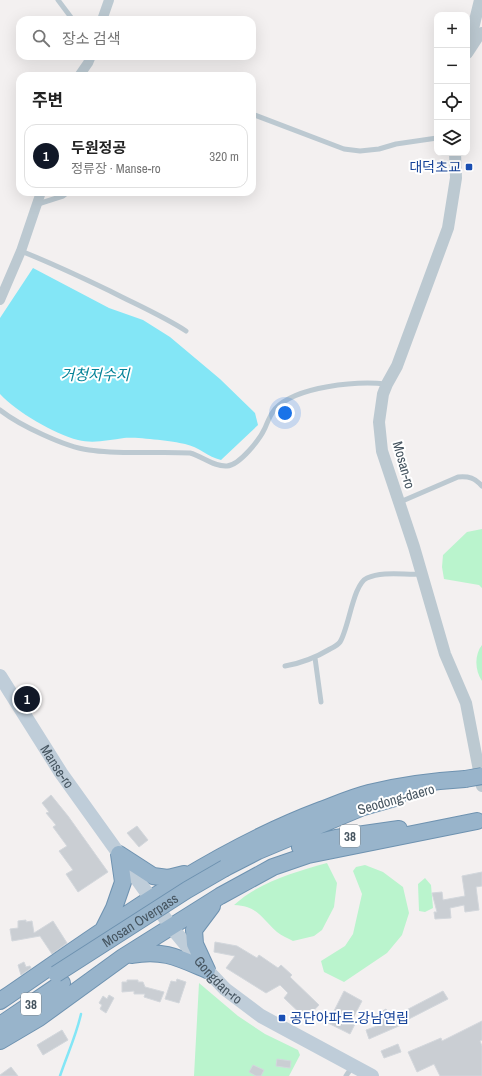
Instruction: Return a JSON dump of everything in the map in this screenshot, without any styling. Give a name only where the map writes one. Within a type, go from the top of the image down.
[{"type":"highway","name":"Seodong-daero","points":[[227,873],[258,851],[363,807],[428,790],[465,778],[482,776]]},
{"type":"highway","points":[[0,1001],[151,898],[193,873],[281,825],[368,793],[418,783],[465,778]]},
{"type":"highway","points":[[0,1041],[39,1018],[123,957],[172,928],[220,896],[273,867],[308,855],[480,821]]},
{"type":"highway","name":"Seodong-daero","points":[[227,873],[273,856],[322,841],[387,830],[480,821]]},
{"type":"highway","points":[[119,854],[153,876],[168,878],[193,873]]},
{"type":"highway","points":[[102,932],[114,908],[122,882],[119,854]]},
{"type":"highway","name":"Mosan Overpass","points":[[59,979],[187,890],[227,873]]},
{"type":"highway","points":[[207,970],[195,944],[194,930],[220,896]]},
{"type":"highway","points":[[123,957],[148,952],[164,953],[207,970]]},
{"type":"highway","name":"38","points":[[0,1012],[59,979]]},
{"type":"highway","name":"38","points":[[0,1025],[59,979]]},
{"type":"main road","name":"Manse-ro","points":[[0,676],[61,773],[119,854]]},
{"type":"main road","name":"Gongdan-ro","points":[[119,854],[172,928],[225,989],[261,1016],[350,1071],[372,1076]]},
{"type":"street","points":[[103,16],[109,0]]},
{"type":"street","points":[[468,48],[480,0]]},
{"type":"street","points":[[470,52],[479,44],[482,32]]},
{"type":"street","points":[[82,72],[89,60]]},
{"type":"street","name":"Mosan-ro","points":[[455,156],[456,178],[448,228],[397,366],[387,384],[379,422],[381,444],[422,574],[445,654],[466,703],[482,786]]},
{"type":"street","points":[[0,300],[21,251],[40,196]]},
{"type":"lane","points":[[58,0],[70,16]]},
{"type":"lane","points":[[256,116],[344,149],[360,151],[379,150],[396,144],[434,138]]},
{"type":"lane","points":[[38,204],[57,196]]},
{"type":"lane","points":[[21,251],[81,276],[137,303],[161,315],[186,331]]},
{"type":"lane","points":[[0,410],[15,420],[68,446],[89,450],[190,453],[201,456],[218,465],[228,466],[239,460],[251,448],[261,435],[275,409],[286,400],[322,388],[374,382],[387,384]]},
{"type":"lane","points":[[399,502],[458,477],[468,476],[476,479],[482,486]]},
{"type":"lane","points":[[285,666],[303,663],[340,644],[346,630],[359,586],[365,579],[386,574],[422,574]]},
{"type":"lane","points":[[315,658],[321,702]]},
{"type":"green space","points":[[482,529],[482,588],[479,585],[444,579],[442,567],[443,555],[467,532]]},
{"type":"green space","points":[[482,645],[482,681],[478,673],[476,663],[479,649]]},
{"type":"green space","points":[[327,863],[337,883],[334,907],[322,930],[314,936],[293,941],[277,932],[254,910],[234,905],[244,897],[266,884],[290,874]]},
{"type":"green space","points":[[365,865],[383,872],[403,887],[409,913],[402,935],[387,953],[344,982],[324,972],[321,961],[345,946],[353,934],[362,894],[353,871],[356,867]]},
{"type":"green space","points":[[425,878],[431,885],[433,908],[425,912],[419,911],[418,884]]},
{"type":"green space","points":[[199,983],[238,1016],[265,1034],[298,1050],[300,1055],[289,1076],[194,1076]]},
{"type":"water","name":"거청저수지","points":[[33,268],[109,308],[143,320],[170,337],[220,379],[255,413],[258,425],[221,460],[212,457],[190,445],[171,442],[130,438],[95,442],[78,440],[58,433],[36,422],[7,401],[0,394],[0,318]]},
{"type":"building","points":[[51,795],[108,872],[78,892],[66,874],[73,870],[59,851],[67,846],[53,827],[56,825],[46,813],[49,812],[42,803]]},
{"type":"building","points":[[137,826],[148,840],[139,847],[127,833]]},
{"type":"building","points":[[482,872],[482,886],[476,887],[479,910],[465,912],[464,905],[450,908],[451,918],[435,919],[434,912],[437,912],[432,893],[442,892],[443,900],[465,896],[462,876]]},
{"type":"building","points":[[26,920],[26,922],[32,921],[34,933],[53,921],[67,943],[52,954],[40,936],[12,941],[10,929],[18,928],[18,921]]},
{"type":"building","points":[[215,942],[237,946],[257,958],[259,955],[278,968],[281,965],[292,975],[290,977],[319,1005],[306,1019],[284,998],[288,993],[280,985],[266,993],[226,968],[235,956],[214,952]]},
{"type":"building","points":[[24,962],[26,967],[30,966],[31,968],[21,975],[18,965]]},
{"type":"building","points":[[177,979],[186,982],[179,1003],[165,999],[171,981],[176,982]]},
{"type":"building","points":[[127,980],[138,980],[138,982],[143,982],[145,987],[164,992],[160,1002],[144,997],[145,994],[134,994],[134,991],[122,992],[122,982],[127,982]]},
{"type":"building","points":[[344,991],[362,1001],[351,1022],[355,1024],[350,1034],[328,1023]]},
{"type":"building","points":[[443,991],[448,999],[407,1020],[408,1022],[369,1039],[366,1030],[380,1025],[374,1016],[386,1009],[391,1018]]},
{"type":"building","points":[[109,995],[114,998],[106,1013],[100,1009],[102,1005],[99,1003],[103,996],[107,999]]},
{"type":"building","points":[[482,1021],[482,1040],[480,1041],[482,1046],[482,1076],[440,1076],[434,1064],[417,1072],[408,1052],[441,1038],[442,1041]]},
{"type":"building","points":[[62,1030],[68,1040],[43,1055],[37,1045]]},
{"type":"building","points":[[398,1044],[401,1052],[384,1058],[381,1051]]},
{"type":"building","points":[[277,1059],[291,1061],[290,1068],[276,1066]]},
{"type":"building","points":[[253,1065],[264,1070],[261,1076],[256,1076],[249,1072]]},
{"type":"building","points":[[11,1067],[18,1076],[0,1076],[0,1075]]},
{"type":"waterway","points":[[60,1076],[81,1014]]},
{"type":"place","name":"대덕초교","points":[[469,167]]},
{"type":"place","name":"두원정공","points":[[27,699]]},
{"type":"place","name":"공단아파트.강남연립","points":[[282,1018]]}]
